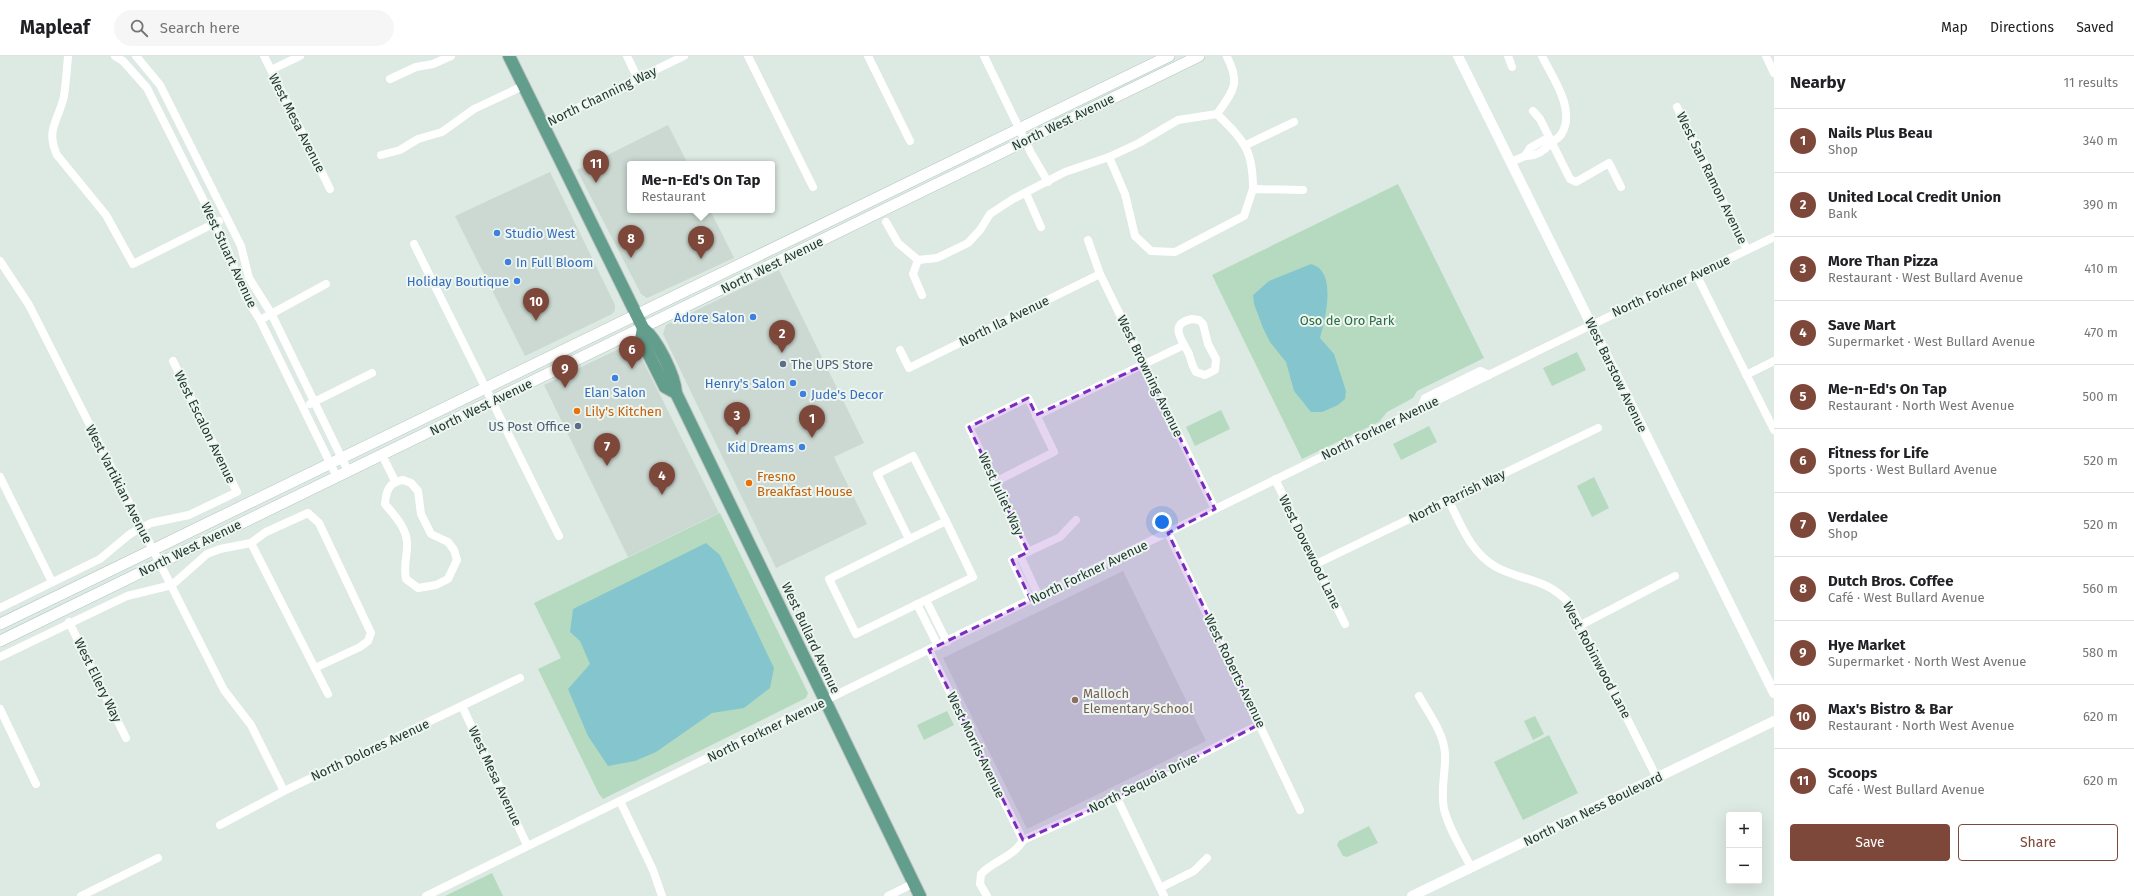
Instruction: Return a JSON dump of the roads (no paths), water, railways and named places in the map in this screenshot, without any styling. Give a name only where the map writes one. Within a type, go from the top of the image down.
[{"type":"main road","name":"West Bullard Avenue","points":[[509,56],[637,314],[643,328],[641,339],[644,346],[665,387],[676,393],[920,896]]},
{"type":"main road","name":"North West Avenue","points":[[0,624],[1169,56]]},
{"type":"main road","name":"North West Avenue","points":[[0,641],[1199,56]]},
{"type":"main road","points":[[811,246],[811,242],[816,234],[894,195],[919,177]]},
{"type":"street","points":[[68,56],[64,96],[51,133],[51,144],[57,155],[106,215],[133,264],[226,218]]},
{"type":"street","name":"West Stuart Avenue","points":[[115,56],[125,58],[132,70],[147,88],[215,223],[231,258],[236,276],[245,296],[260,320],[337,477]]},
{"type":"street","name":"West Mesa Avenue","points":[[264,56],[330,189]]},
{"type":"street","points":[[271,70],[300,56]]},
{"type":"street","points":[[390,79],[416,67],[434,64],[451,56]]},
{"type":"street","points":[[627,56],[638,79]]},
{"type":"street","name":"North Channing Way","points":[[542,125],[684,56]]},
{"type":"street","points":[[748,56],[813,187]]},
{"type":"street","points":[[868,56],[910,141]]},
{"type":"street","points":[[984,56],[1025,141],[1048,182]]},
{"type":"street","name":"West Barstow Avenue","points":[[1458,56],[1774,693]]},
{"type":"street","points":[[1508,56],[1512,67]]},
{"type":"street","points":[[1542,56],[1563,98],[1567,113],[1566,122],[1562,133],[1552,143]]},
{"type":"street","points":[[1766,56],[1774,73]]},
{"type":"street","points":[[132,70],[140,57]]},
{"type":"street","name":"West Stuart Avenue","points":[[140,57],[160,85],[241,246],[249,278],[271,313],[348,471]]},
{"type":"street","points":[[886,222],[898,243],[918,260],[937,258],[968,243],[980,230],[990,214],[1065,172],[1108,157],[1139,143],[1178,120],[1217,114],[1233,90],[1235,72],[1227,57]]},
{"type":"street","points":[[381,155],[400,150],[418,139],[442,132],[474,109],[524,86]]},
{"type":"street","name":"West San Ramon Avenue","points":[[1677,107],[1747,250]]},
{"type":"street","points":[[1533,111],[1540,119],[1573,182],[1592,173],[1607,162],[1609,163],[1621,187]]},
{"type":"street","points":[[1108,157],[1125,194],[1135,236],[1151,251],[1175,252],[1244,216],[1253,189],[1253,167],[1246,145],[1217,114]]},
{"type":"street","points":[[1246,145],[1294,122]]},
{"type":"street","points":[[1511,162],[1525,156],[1530,148],[1540,142],[1546,140],[1552,143]]},
{"type":"street","points":[[1253,189],[1303,190]]},
{"type":"street","points":[[1026,193],[1041,227]]},
{"type":"street","name":"North Forkner Avenue","points":[[426,896],[527,845],[1035,599],[1590,324],[1774,237]]},
{"type":"street","name":"West Browning Avenue","points":[[1088,240],[1100,274],[1215,509]]},
{"type":"street","points":[[414,244],[493,400],[559,536]]},
{"type":"street","points":[[918,260],[913,274],[922,295]]},
{"type":"street","name":"West Vartikian Avenue","points":[[0,261],[29,305],[224,690],[251,725],[284,791]]},
{"type":"street","name":"North Ila Avenue","points":[[900,350],[909,368],[1100,274]]},
{"type":"street","points":[[1696,274],[1774,430]]},
{"type":"street","points":[[260,320],[326,284]]},
{"type":"street","points":[[1187,320],[1199,320],[1203,324],[1208,344],[1216,359],[1215,370],[1205,375],[1196,372],[1184,345],[1178,335],[1179,327],[1187,320]]},
{"type":"street","points":[[995,482],[1054,452],[1036,416],[1184,345]]},
{"type":"street","name":"West Escalon Avenue","points":[[141,528],[151,523],[189,515],[237,492],[172,361]]},
{"type":"street","points":[[1746,375],[1774,361]]},
{"type":"street","points":[[303,408],[372,373]]},
{"type":"street","name":"West Juliet Way","points":[[1028,552],[969,427],[1028,398],[1036,416]]},
{"type":"street","name":"North Parrish Way","points":[[1316,564],[1598,428]]},
{"type":"street","points":[[382,455],[395,481]]},
{"type":"street","points":[[910,539],[877,474],[913,456],[946,522],[973,577],[856,634],[829,579],[946,522]]},
{"type":"street","points":[[0,477],[52,582]]},
{"type":"street","name":"West Dovewood Lane","points":[[1275,479],[1345,624]]},
{"type":"street","points":[[403,480],[411,484],[418,491],[421,514],[431,534],[448,542],[454,550],[457,560],[448,579],[436,585],[418,588],[406,579],[403,566],[407,541],[400,523],[385,504],[386,491],[395,481],[403,480]]},
{"type":"street","name":"West Robinwood Lane","points":[[1449,500],[1475,550],[1486,560],[1496,567],[1543,583],[1552,588],[1569,603],[1657,778]]},
{"type":"street","name":"North West Avenue","points":[[0,656],[69,622],[128,596],[172,585],[207,554],[220,549],[251,543],[266,532],[308,513],[319,523],[371,633],[368,641],[360,647],[315,668]]},
{"type":"street","points":[[1035,599],[1016,558],[1060,537],[1076,520]]},
{"type":"street","points":[[0,608],[100,559],[130,534],[141,528]]},
{"type":"street","name":"West Roberts Avenue","points":[[1168,533],[1300,810]]},
{"type":"street","name":"North West Avenue","points":[[251,543],[328,694]]},
{"type":"street","points":[[1581,625],[1675,576]]},
{"type":"street","points":[[926,600],[947,642]]},
{"type":"street","points":[[917,604],[938,646]]},
{"type":"street","name":"West Ellery Way","points":[[69,622],[126,738]]},
{"type":"street","name":"West Morris Avenue","points":[[929,650],[1023,840]]},
{"type":"street","name":"North Dolores Avenue","points":[[220,825],[284,791],[520,678]]},
{"type":"street","points":[[1419,696],[1440,731],[1445,753],[1442,798],[1444,808],[1452,831],[1471,867]]},
{"type":"street","name":"West Mesa Avenue","points":[[462,706],[527,845]]},
{"type":"street","points":[[0,709],[36,784]]},
{"type":"street","name":"North Van Ness Boulevard","points":[[1412,896],[1774,721]]},
{"type":"street","name":"North Sequoia Drive","points":[[1023,840],[1117,798],[1260,724]]},
{"type":"street","points":[[1117,798],[1164,896]]},
{"type":"street","points":[[620,801],[653,870],[662,896]]},
{"type":"street","points":[[986,896],[980,884],[981,874],[990,866],[1020,847],[1023,840]]},
{"type":"street","points":[[81,896],[158,858]]},
{"type":"street","points":[[1160,888],[1194,871],[1207,858]]},
{"type":"street","points":[[888,896],[914,883]]},
{"type":"water","points":[[1311,264],[1319,268],[1327,285],[1328,296],[1320,338],[1334,354],[1346,391],[1345,399],[1338,405],[1322,412],[1311,412],[1294,391],[1286,362],[1270,342],[1263,328],[1254,304],[1253,295],[1269,281]]},
{"type":"water","points":[[706,543],[720,555],[774,668],[770,688],[744,708],[712,713],[656,752],[635,761],[608,766],[588,736],[568,689],[590,664],[580,641],[570,632],[573,609]]},
{"type":"place","name":"Scoops","points":[[596,183]]},
{"type":"place","name":"Studio West","points":[[497,233]]},
{"type":"place","name":"Dutch Bros. Coffee","points":[[631,258]]},
{"type":"place","name":"Me-n-Ed's On Tap","points":[[701,259]]},
{"type":"place","name":"In Full Bloom","points":[[508,262]]},
{"type":"place","name":"Holiday Boutique","points":[[517,281]]},
{"type":"place","name":"Adore Salon","points":[[753,317]]},
{"type":"place","name":"Max's Bistro & Bar","points":[[536,321]]},
{"type":"place","name":"United Local Credit Union","points":[[782,353]]},
{"type":"place","name":"The UPS Store","points":[[783,364]]},
{"type":"place","name":"Fitness for Life","points":[[632,369]]},
{"type":"place","name":"Elan Salon","points":[[615,378]]},
{"type":"place","name":"Henry's Salon","points":[[793,383]]},
{"type":"place","name":"Hye Market","points":[[565,388]]},
{"type":"place","name":"Jude's Decor","points":[[803,394]]},
{"type":"place","name":"Lily's Kitchen","points":[[577,411]]},
{"type":"place","name":"US Post Office","points":[[578,426]]},
{"type":"place","name":"More Than Pizza","points":[[737,435]]},
{"type":"place","name":"Nails Plus Beau","points":[[812,438]]},
{"type":"place","name":"Kid Dreams","points":[[802,447]]},
{"type":"place","name":"Verdalee","points":[[607,466]]},
{"type":"place","name":"Fresno Breakfast House","points":[[749,483]]},
{"type":"place","name":"Save Mart","points":[[662,495]]},
{"type":"place","name":"Malloch Elementary School","points":[[1075,700]]},
{"type":"park label","name":"Oso de Oro Park","points":[[1347,320]]}]
